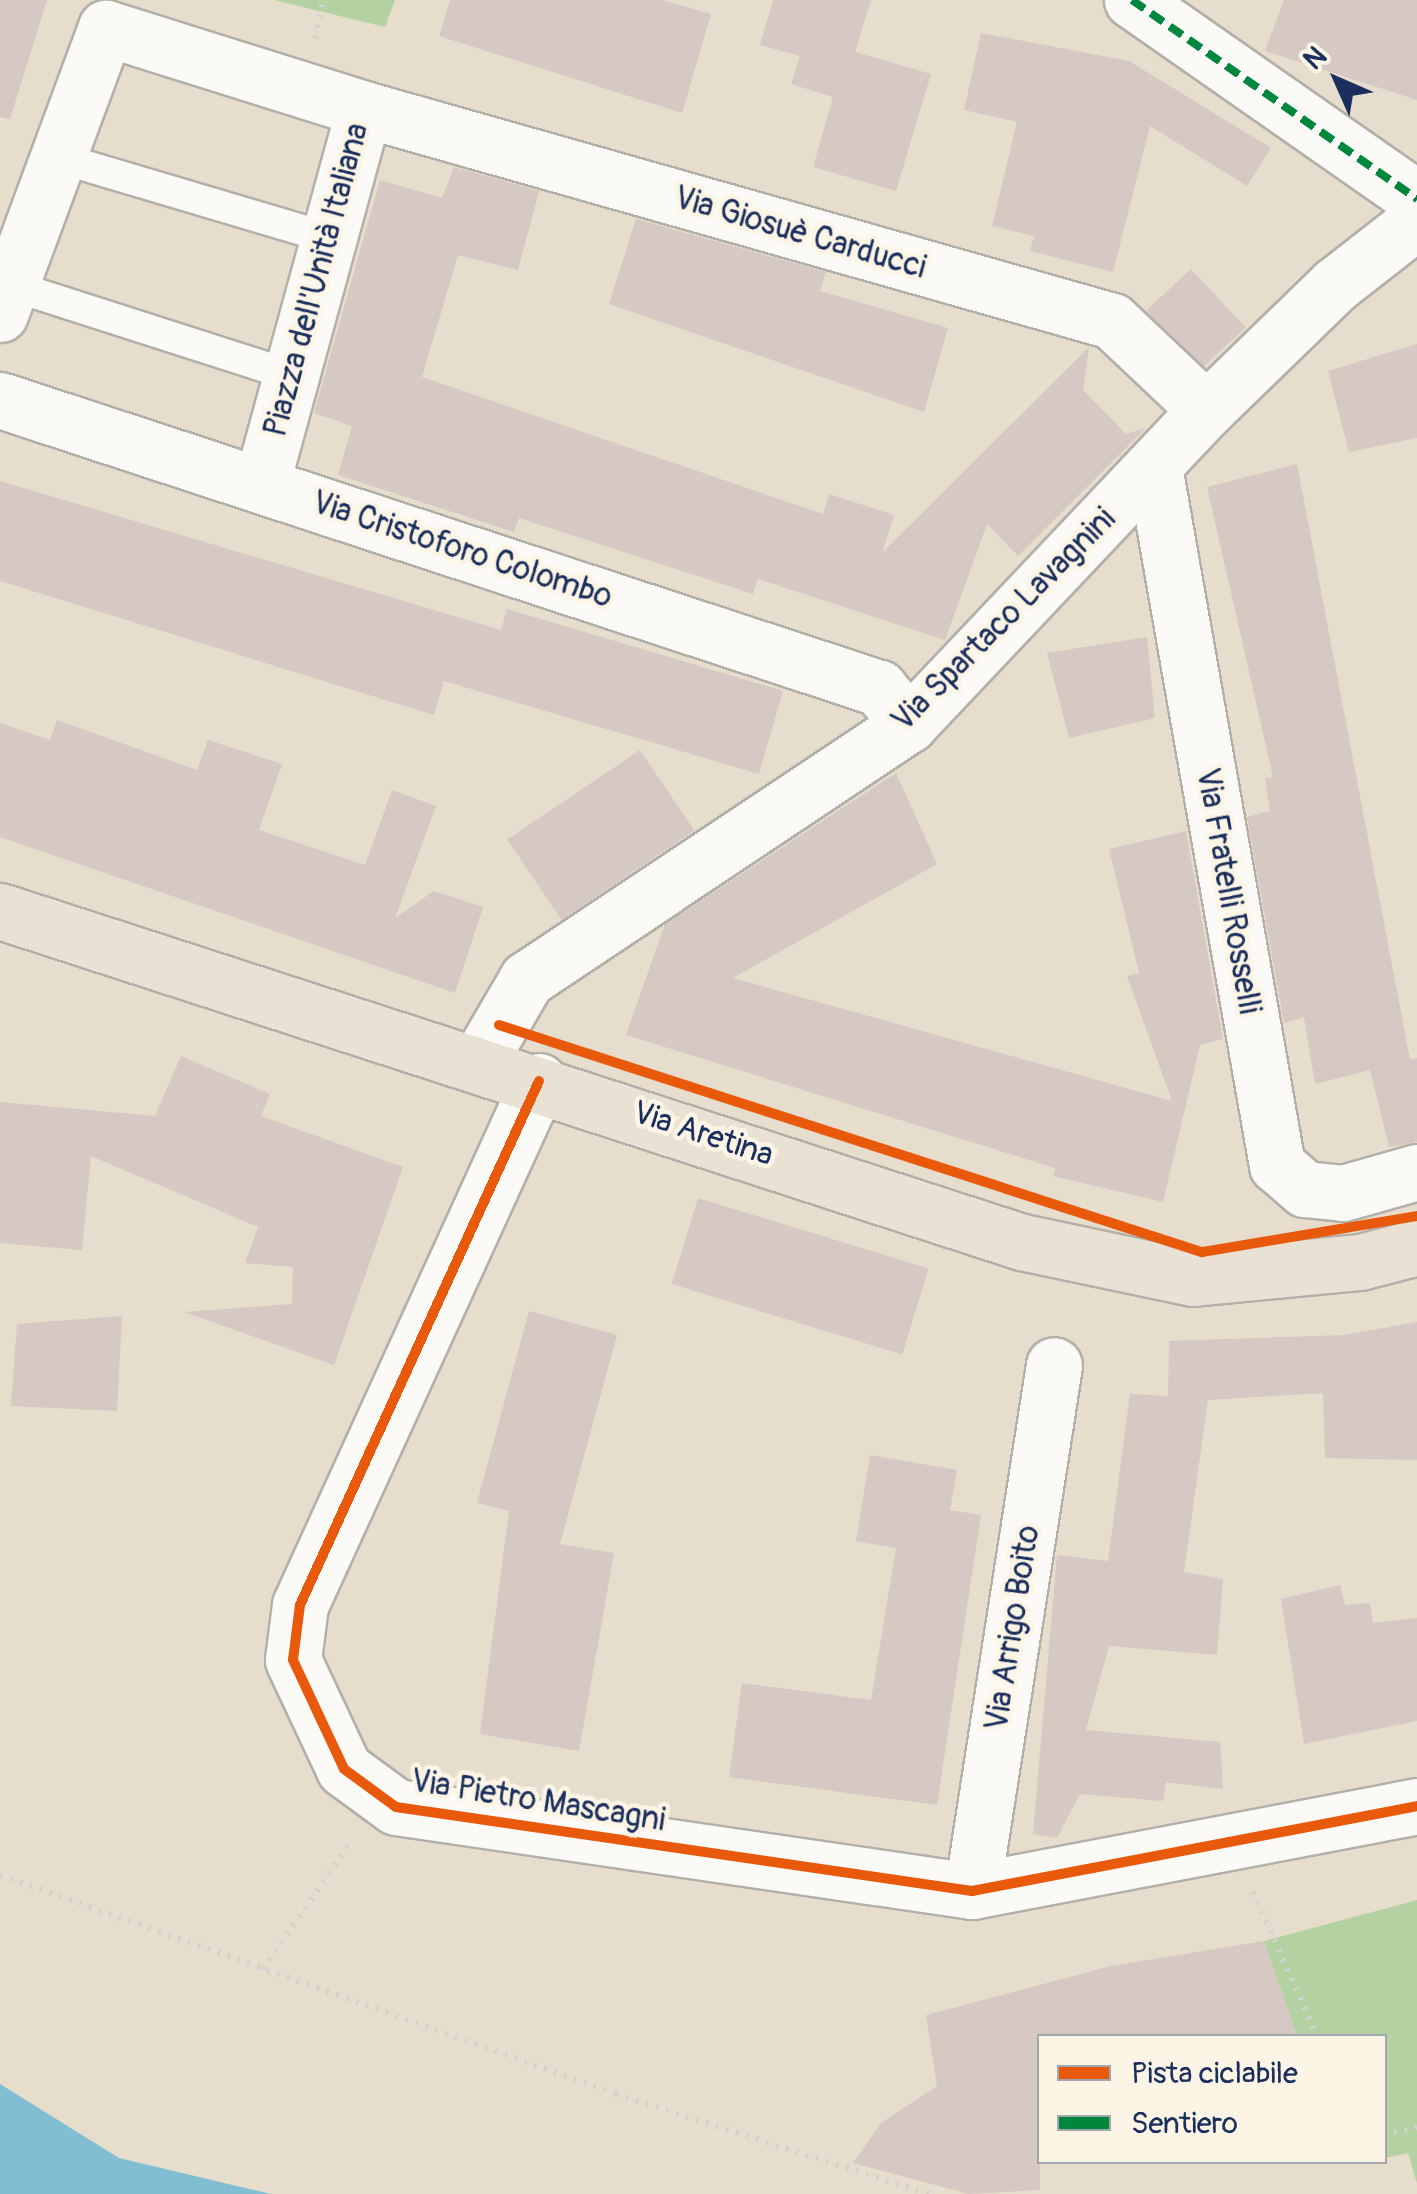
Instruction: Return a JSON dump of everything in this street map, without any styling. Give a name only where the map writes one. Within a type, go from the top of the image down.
[{"type":"main road","name":"Via Aretina","points":[[0,911],[539,1080],[1022,1242],[1193,1278],[1360,1262],[1417,1247]]},
{"type":"street","points":[[1132,0],[1417,199]]},
{"type":"street","name":"Piazza dell'Unità Italiana","points":[[5,300],[106,28],[364,110],[262,484]]},
{"type":"street","name":"Via Giosuè Carducci","points":[[364,110],[1112,321],[1206,410]]},
{"type":"street","name":"Via Spartaco Lavagnini","points":[[478,1062],[526,979],[909,724],[1206,410],[1335,284],[1417,221]]},
{"type":"street","name":"Via Cristoforo Colombo","points":[[0,400],[879,688],[909,724]]},
{"type":"street","name":"Via Fratelli Rosselli","points":[[1154,466],[1276,1165],[1305,1189],[1343,1193],[1417,1172]]},
{"type":"street","name":"Via Pietro Mascagni","points":[[539,1080],[300,1604],[293,1660],[312,1713],[344,1769],[396,1807],[972,1892],[1417,1806]]},
{"type":"street","name":"Via Arrigo Boito","points":[[972,1892],[1054,1365]]},
{"type":"lane","points":[[59,158],[329,238]]},
{"type":"lane","points":[[5,300],[292,375]]},
{"type":"path","points":[[263,1969],[351,1841],[368,1786]]},
{"type":"path","points":[[1226,1842],[1317,2034]]},
{"type":"path","points":[[0,1875],[263,1969],[930,2194]]},
{"type":"path","points":[[1387,2134],[1417,2128]]},
{"type":"green space","points":[[274,0],[395,0],[385,27]]},
{"type":"green space","points":[[1417,1900],[1417,2183],[1408,2153],[1387,2158],[1387,2034],[1296,2034],[1264,1941]]},
{"type":"water","points":[[0,2084],[119,2158],[271,2194],[0,2194]]},
{"type":"building","points":[[0,0],[47,0],[10,119],[0,117]]},
{"type":"building","points":[[450,0],[662,0],[711,14],[682,113],[439,36]]},
{"type":"building","points":[[773,0],[871,0],[855,52],[931,74],[896,191],[813,167],[833,97],[791,84],[800,56],[760,45]]},
{"type":"building","points":[[1284,0],[1417,0],[1417,100],[1265,51]]},
{"type":"building","points":[[981,33],[1129,61],[1271,148],[1247,186],[1150,126],[1113,272],[1030,251],[1034,236],[992,226],[1017,122],[964,110]]},
{"type":"building","points":[[454,167],[539,191],[518,270],[458,255],[422,377],[823,514],[829,494],[894,515],[882,553],[1089,347],[1083,390],[1126,434],[1146,428],[1018,556],[987,524],[945,640],[758,579],[753,594],[519,518],[514,532],[338,475],[352,426],[314,413],[380,180],[442,198]]},
{"type":"building","points":[[636,219],[826,272],[820,291],[948,328],[924,412],[609,304]]},
{"type":"building","points":[[1191,269],[1246,328],[1201,369],[1146,311]]},
{"type":"building","points":[[1417,344],[1417,438],[1349,452],[1328,371]]},
{"type":"building","points":[[1297,464],[1410,1060],[1417,1058],[1417,1142],[1389,1147],[1370,1070],[1315,1084],[1304,1017],[1284,1023],[1247,817],[1270,811],[1265,778],[1273,777],[1207,487]]},
{"type":"building","points":[[0,481],[501,630],[507,609],[783,691],[759,774],[444,681],[434,715],[0,581]]},
{"type":"building","points":[[1147,637],[1155,718],[1069,738],[1047,653]]},
{"type":"building","points":[[57,720],[197,770],[208,740],[282,764],[259,830],[365,865],[392,790],[436,806],[395,918],[434,891],[483,907],[455,993],[0,837],[0,723],[50,740]]},
{"type":"building","points":[[640,750],[694,830],[562,920],[507,839]]},
{"type":"building","points":[[896,773],[937,864],[733,978],[1172,1101],[1127,976],[1139,973],[1109,849],[1186,831],[1223,1039],[1200,1045],[1163,1202],[1053,1176],[1055,1168],[626,1035],[665,924]]},
{"type":"building","points":[[181,1056],[270,1094],[261,1116],[403,1167],[334,1365],[184,1312],[292,1304],[293,1267],[245,1263],[258,1227],[91,1156],[82,1250],[0,1243],[0,1102],[155,1116]]},
{"type":"building","points":[[698,1198],[928,1268],[902,1355],[672,1284]]},
{"type":"building","points":[[529,1311],[617,1335],[560,1544],[614,1553],[579,1751],[480,1734],[509,1511],[477,1503]]},
{"type":"building","points":[[122,1316],[117,1411],[11,1406],[17,1324]]},
{"type":"building","points":[[1417,1322],[1417,1460],[1325,1458],[1323,1393],[1208,1400],[1184,1572],[1223,1579],[1217,1655],[1109,1646],[1086,1730],[1220,1742],[1223,1789],[1166,1782],[1163,1801],[1080,1794],[1057,1838],[1033,1834],[1057,1555],[1108,1561],[1130,1394],[1168,1396],[1169,1341],[1344,1335]]},
{"type":"building","points":[[870,1455],[957,1470],[950,1510],[981,1515],[937,1805],[729,1777],[742,1683],[871,1700],[896,1548],[856,1541]]},
{"type":"building","points":[[1340,1585],[1345,1605],[1370,1603],[1373,1623],[1417,1618],[1417,1721],[1304,1744],[1281,1599]]},
{"type":"building","points":[[1264,1941],[1296,2034],[1037,2034],[1040,2190],[969,2194],[853,2163],[881,2123],[937,2086],[926,2015],[1111,1966]]},
{"type":"marked path","points":[[1132,0],[1417,199]]},
{"type":"cycle path","points":[[499,1025],[1202,1252],[1417,1216]]},
{"type":"cycle path","points":[[539,1081],[300,1605],[293,1660],[344,1769],[396,1807],[972,1891],[1417,1806]]}]
